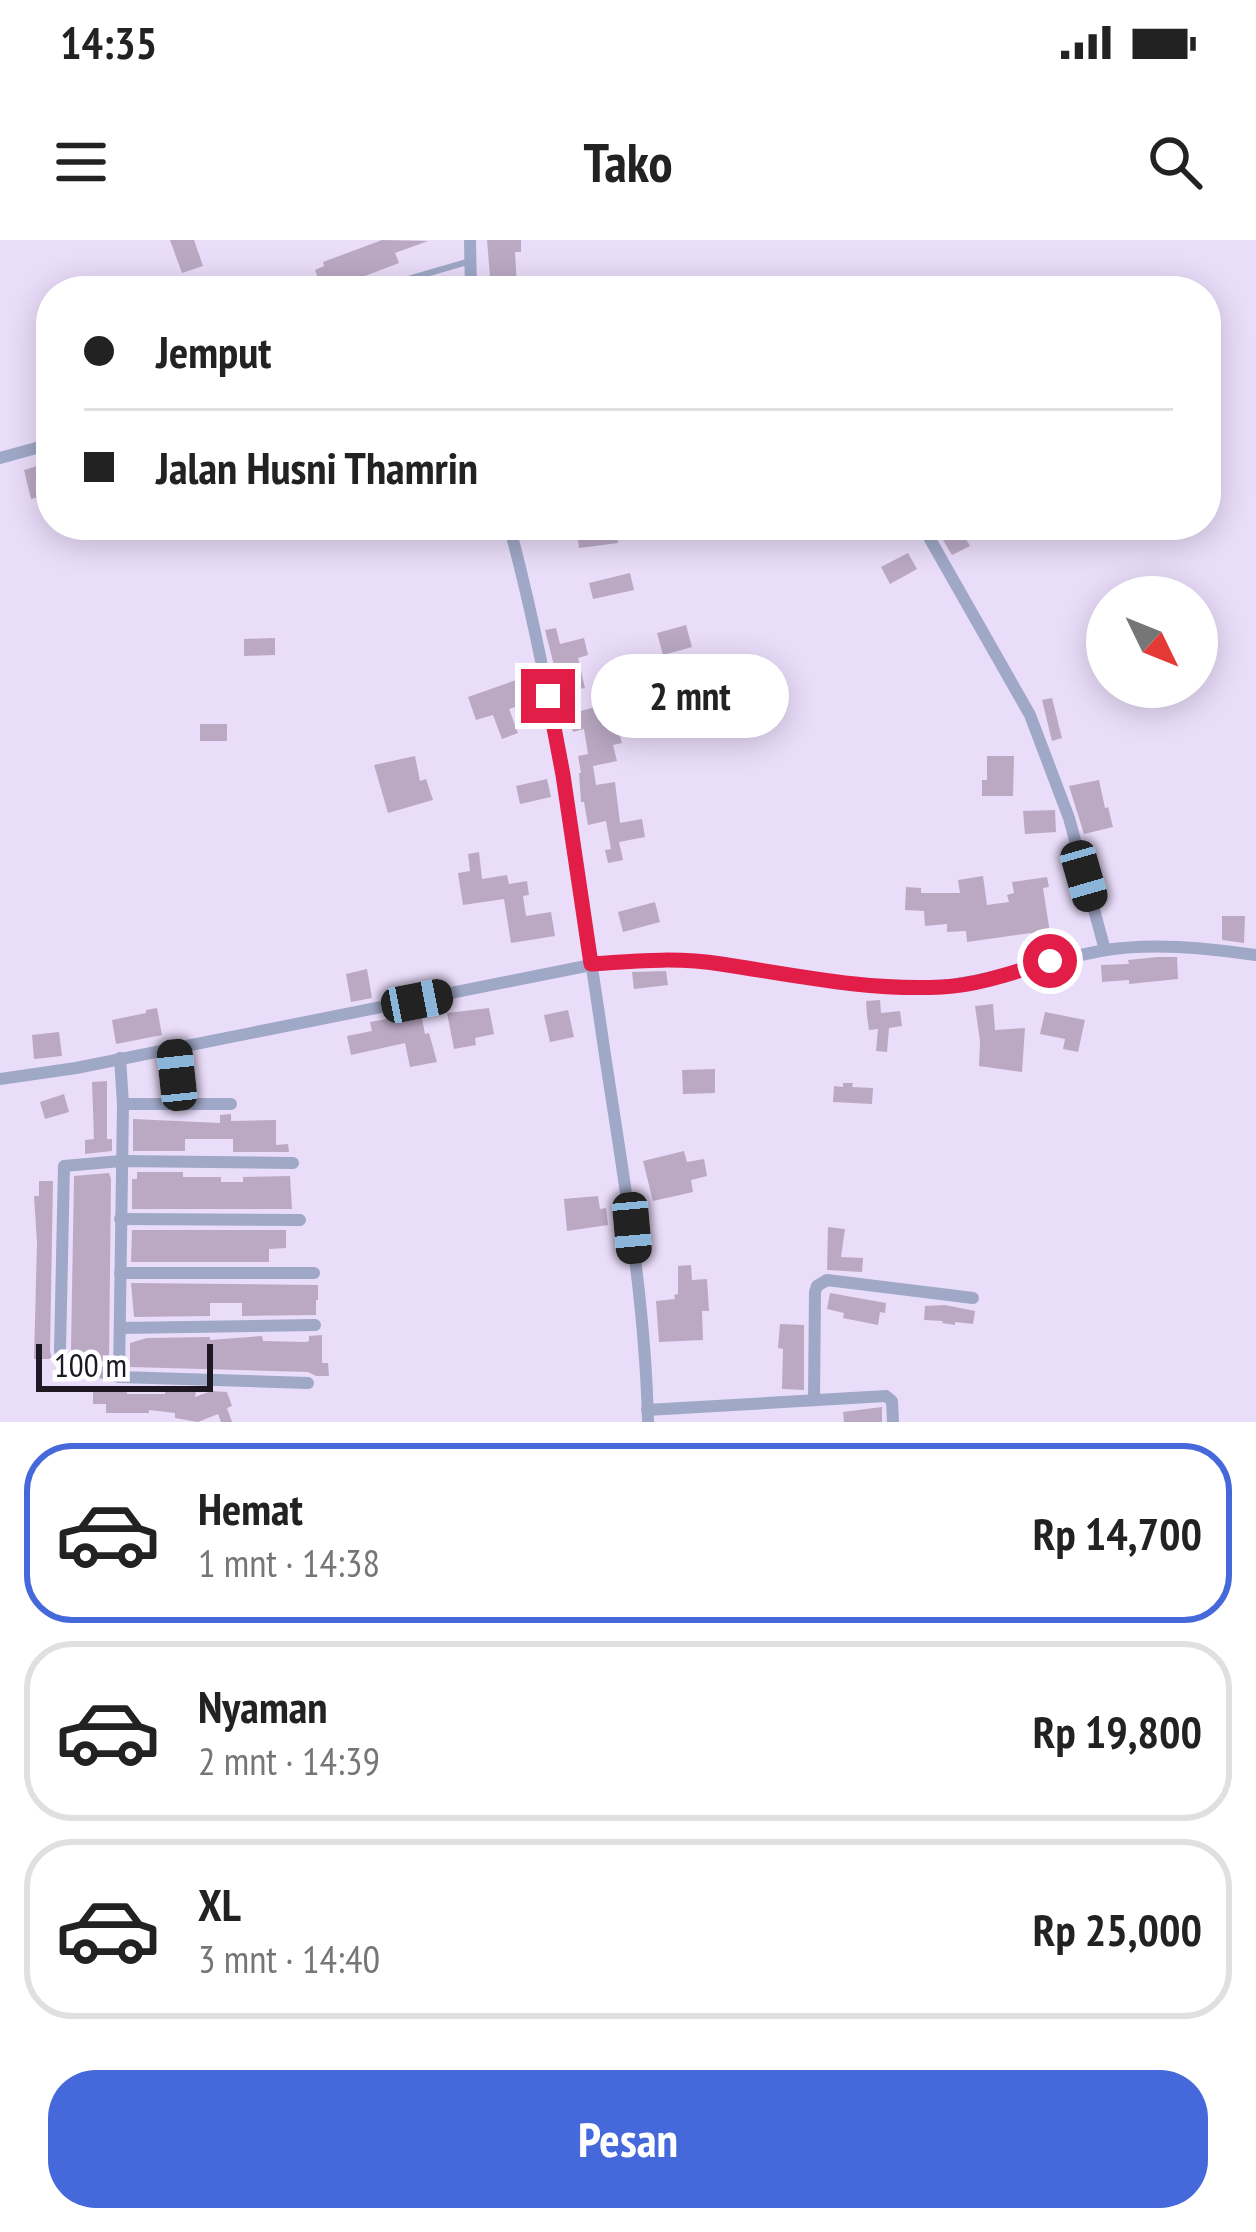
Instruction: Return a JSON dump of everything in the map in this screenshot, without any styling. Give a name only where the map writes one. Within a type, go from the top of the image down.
[{"type":"street","points":[[470,240],[470,276]]},
{"type":"street","points":[[0,458],[36,448]]},
{"type":"street","points":[[513,540],[563,775],[632,1228],[648,1416],[886,1396],[892,1404],[893,1422]]},
{"type":"street","points":[[931,540],[1030,715],[1069,818],[1105,950]]},
{"type":"street","points":[[0,1079],[381,1009],[591,964],[661,959],[718,963],[907,988],[948,987],[1050,961],[1144,946],[1256,955]]},
{"type":"street","points":[[174,1046],[181,1104]]},
{"type":"street","points":[[119,1377],[120,1058]]},
{"type":"street","points":[[123,1104],[231,1104]]},
{"type":"street","points":[[292,1162],[68,1163],[63,1168],[60,1351],[66,1363],[119,1377],[308,1383]]},
{"type":"street","points":[[120,1219],[300,1220]]},
{"type":"street","points":[[120,1273],[314,1273]]},
{"type":"street","points":[[814,1399],[815,1292],[821,1282],[973,1298]]},
{"type":"street","points":[[120,1328],[316,1325]]},
{"type":"lane","points":[[420,276],[470,262]]},
{"type":"building","points":[[170,240],[194,240],[203,266],[182,273]]},
{"type":"building","points":[[382,240],[428,241],[395,253],[399,263],[365,276],[317,276],[315,270],[323,262]]},
{"type":"building","points":[[487,240],[521,240],[521,252],[515,252],[516,276],[490,276]]},
{"type":"building","points":[[36,466],[36,498],[31,499],[24,470]]},
{"type":"building","points":[[578,540],[618,540],[618,543],[579,548]]},
{"type":"building","points":[[943,540],[967,540],[970,546],[952,555]]},
{"type":"building","points":[[908,553],[917,569],[890,584],[881,567]]},
{"type":"building","points":[[630,573],[634,590],[593,599],[589,583]]},
{"type":"building","points":[[686,625],[692,647],[663,655],[657,633]]},
{"type":"building","points":[[556,628],[560,644],[584,638],[588,655],[578,658],[585,688],[561,693],[545,630]]},
{"type":"building","points":[[275,638],[275,655],[244,656],[244,639]]},
{"type":"building","points":[[516,680],[524,704],[509,709],[518,733],[502,739],[493,715],[476,720],[468,697]]},
{"type":"building","points":[[782,682],[785,699],[754,705],[751,688]]},
{"type":"building","points":[[1052,698],[1062,738],[1052,741],[1042,700]]},
{"type":"building","points":[[596,707],[598,718],[613,715],[622,743],[613,745],[617,761],[593,766],[596,785],[615,782],[620,823],[642,819],[645,837],[619,842],[623,860],[608,863],[605,850],[611,849],[606,821],[588,825],[581,802],[578,756],[588,754],[584,729],[573,732],[569,714]]},
{"type":"building","points":[[200,724],[227,724],[227,741],[200,741]]},
{"type":"building","points":[[415,756],[420,781],[426,779],[433,800],[388,813],[374,765]]},
{"type":"building","points":[[987,756],[1014,756],[1013,796],[982,796]]},
{"type":"building","points":[[547,779],[551,797],[520,804],[516,786]]},
{"type":"building","points":[[1099,780],[1113,827],[1084,834],[1069,786]]},
{"type":"building","points":[[1055,810],[1056,832],[1025,834],[1023,811]]},
{"type":"building","points":[[479,852],[482,879],[507,875],[509,884],[527,881],[526,916],[551,912],[555,936],[511,943],[504,899],[463,905],[458,873],[470,871],[468,854]]},
{"type":"building","points":[[983,876],[987,905],[1009,902],[1007,895],[1014,893],[1012,882],[1047,877],[1049,887],[1043,888],[1050,933],[967,942],[966,931],[947,932],[947,924],[925,926],[924,911],[905,910],[906,887],[921,888],[921,893],[960,893],[958,880]]},
{"type":"building","points":[[655,902],[660,922],[623,932],[618,912]]},
{"type":"building","points":[[1222,916],[1245,916],[1244,943],[1222,940]]},
{"type":"building","points":[[1177,957],[1178,979],[1102,982],[1101,965]]},
{"type":"building","points":[[367,969],[372,998],[351,1002],[346,974]]},
{"type":"building","points":[[666,971],[668,985],[634,989],[632,972]]},
{"type":"building","points":[[880,1000],[881,1013],[900,1011],[902,1026],[889,1028],[887,1052],[876,1051],[878,1029],[869,1030],[867,1016],[866,1001]]},
{"type":"building","points":[[993,1004],[995,1030],[1025,1028],[1022,1072],[979,1066],[975,1006]]},
{"type":"building","points":[[157,1008],[162,1035],[116,1044],[112,1020]]},
{"type":"building","points":[[489,1008],[494,1034],[475,1038],[476,1045],[454,1049],[447,1013]]},
{"type":"building","points":[[568,1010],[574,1037],[550,1042],[544,1015]]},
{"type":"building","points":[[1045,1012],[1085,1020],[1078,1052],[1063,1049],[1065,1039],[1040,1034]]},
{"type":"building","points":[[421,1013],[437,1062],[410,1067],[405,1043],[351,1055],[347,1036],[372,1031],[370,1022]]},
{"type":"building","points":[[59,1032],[62,1056],[34,1059],[32,1035]]},
{"type":"building","points":[[715,1069],[715,1093],[683,1094],[682,1070]]},
{"type":"building","points":[[107,1081],[107,1139],[112,1139],[112,1151],[85,1154],[85,1140],[94,1139],[92,1082]]},
{"type":"building","points":[[843,1083],[873,1088],[872,1104],[833,1102],[834,1086],[843,1087]]},
{"type":"building","points":[[64,1094],[69,1112],[45,1119],[40,1102]]},
{"type":"building","points":[[231,1114],[231,1121],[276,1120],[276,1145],[288,1144],[289,1152],[233,1152],[233,1139],[185,1139],[185,1151],[133,1151],[133,1119],[220,1123],[220,1115]]},
{"type":"building","points":[[684,1151],[687,1162],[704,1159],[707,1176],[691,1180],[693,1192],[653,1201],[643,1161]]},
{"type":"building","points":[[137,1172],[183,1172],[183,1177],[221,1177],[221,1182],[290,1176],[292,1209],[132,1209],[132,1179],[137,1179]]},
{"type":"building","points":[[109,1173],[109,1363],[73,1354],[71,1349],[74,1176]]},
{"type":"building","points":[[39,1181],[53,1181],[52,1359],[34,1359],[34,1196],[39,1196]]},
{"type":"building","points":[[598,1196],[600,1209],[606,1208],[608,1225],[567,1231],[564,1199]]},
{"type":"building","points":[[828,1227],[845,1229],[841,1257],[863,1258],[862,1272],[827,1270]]},
{"type":"building","points":[[132,1230],[286,1230],[286,1248],[269,1249],[269,1262],[131,1262]]},
{"type":"building","points":[[691,1265],[692,1280],[707,1279],[709,1311],[702,1311],[703,1340],[659,1342],[656,1301],[675,1299],[678,1266]]},
{"type":"building","points":[[131,1283],[318,1285],[318,1300],[316,1315],[242,1316],[242,1303],[210,1303],[210,1316],[134,1317]]},
{"type":"building","points":[[830,1293],[886,1303],[885,1313],[880,1312],[878,1325],[843,1318],[844,1313],[827,1309]]},
{"type":"building","points":[[925,1306],[975,1311],[973,1324],[924,1320]]},
{"type":"building","points":[[780,1324],[804,1325],[804,1390],[782,1389]]},
{"type":"building","points":[[322,1335],[322,1363],[328,1363],[329,1376],[130,1367],[130,1343],[147,1338],[262,1336],[263,1341],[306,1342],[309,1336]]},
{"type":"building","points":[[127,1388],[127,1394],[189,1390],[196,1391],[195,1397],[227,1392],[232,1422],[221,1422],[218,1414],[198,1422],[149,1410],[106,1413],[106,1404],[93,1404],[93,1389]]},
{"type":"building","points":[[882,1407],[882,1422],[844,1422],[843,1412]]},
{"type":"route","points":[[548,696],[591,964],[661,959],[718,963],[907,988],[948,987],[1050,961]]}]
